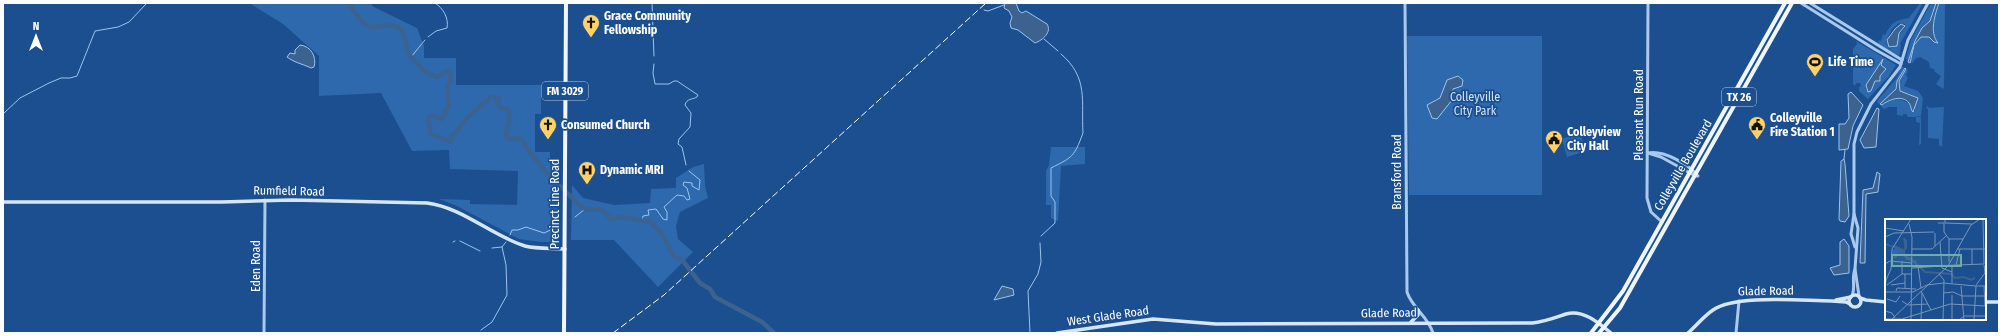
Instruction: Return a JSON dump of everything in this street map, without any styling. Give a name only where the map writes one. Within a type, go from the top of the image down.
[{"type":"main road","name":"Precinct Line Road","points":[[564,333],[566,3]]},
{"type":"main road","name":"Colleyville Boulevard","points":[[1591,333],[1623,291],[1785,3]]},
{"type":"main road","name":"Colleyville Boulevard","points":[[1599,333],[1620,308],[1792,3]]},
{"type":"main road","points":[[1730,100],[1735,104]]},
{"type":"main road","points":[[1716,128],[1720,131]]},
{"type":"main road","name":"Rumfield Road","points":[[3,202],[215,202],[265,200],[439,204],[462,213],[516,242],[527,246],[565,249]]},
{"type":"main road","points":[[1850,304],[1851,296]]},
{"type":"main road","name":"Glade Road","points":[[1832,301],[1851,296],[1885,302]]},
{"type":"main road","points":[[1859,297],[1861,302],[1859,305]]},
{"type":"main road","name":"Glade Road","points":[[1688,333],[1712,310],[1730,302],[1832,301],[1846,302],[1854,307],[1874,301]]},
{"type":"main road","points":[[1986,302],[1999,302]]},
{"type":"main road","points":[[1407,323],[1416,319],[1418,310]]},
{"type":"main road","name":"Glade Road","points":[[1161,319],[1198,324],[1542,322],[1566,314],[1576,314],[1583,315],[1611,333]]},
{"type":"main road","name":"West Glade Road","points":[[1057,333],[1146,319],[1161,319]]},
{"type":"street","name":"Bransford Road","points":[[1405,3],[1406,292],[1429,323],[1433,333]]},
{"type":"street","name":"Pleasant Run Road","points":[[1648,3],[1648,203],[1653,215],[1662,222]]},
{"type":"street","points":[[1801,3],[1858,33],[1902,62]]},
{"type":"street","points":[[1810,3],[1855,37],[1902,62]]},
{"type":"street","points":[[1855,247],[1851,234],[1854,214],[1854,144],[1857,132],[1871,104],[1896,74],[1902,62],[1910,36],[1928,3]]},
{"type":"street","points":[[1855,37],[1858,33]]},
{"type":"street","points":[[1648,153],[1661,157],[1696,174]]},
{"type":"street","name":"Eden Road","points":[[264,333],[265,200]]},
{"type":"street","points":[[1854,214],[1858,228],[1855,247],[1855,269],[1859,297]]},
{"type":"street","points":[[1851,296],[1854,290],[1853,276],[1855,269]]},
{"type":"street","points":[[1736,333],[1739,301]]},
{"type":"green space","points":[[249,3],[372,3],[372,6],[417,28],[424,46],[424,58],[456,58],[456,85],[541,85],[541,114],[535,114],[535,152],[550,152],[550,165],[559,165],[558,242],[541,242],[519,239],[457,206],[439,199],[470,200],[470,204],[517,205],[518,171],[450,169],[449,150],[412,151],[381,93],[319,96],[319,56],[283,24]]},
{"type":"green space","points":[[1920,3],[1923,3],[1900,44],[1899,56],[1878,44],[1881,45],[1878,43],[1879,40],[1881,41],[1883,34],[1885,35],[1894,22],[1909,18]],"holes":[[[1899,23],[1905,24],[1905,28],[1899,34],[1897,46],[1889,49],[1886,41],[1892,29]]]},
{"type":"green space","points":[[1931,3],[1936,3],[1930,21],[1921,30],[1915,41],[1908,62],[1906,58],[1911,40]]},
{"type":"green space","points":[[1939,3],[1945,3],[1943,89],[1936,84],[1941,76],[1935,72],[1934,69],[1930,68],[1929,62],[1920,57],[1915,59],[1913,63],[1910,63],[1914,45],[1921,37],[1929,37],[1933,42],[1938,43],[1933,34],[1933,23]]},
{"type":"green space","name":"Colleyville City Park","points":[[1407,36],[1542,36],[1542,195],[1409,195]]},
{"type":"green space","points":[[1856,41],[1896,65],[1889,76],[1868,99],[1859,91],[1859,87],[1861,86],[1860,83],[1856,83],[1855,86],[1853,84],[1853,49],[1857,44]],"holes":[[[1883,59],[1881,65],[1886,69],[1880,76],[1881,80],[1879,82],[1875,81],[1871,91],[1866,89],[1866,85]]]},
{"type":"green space","points":[[1902,67],[1905,68],[1897,81],[1895,90],[1880,105],[1877,102],[1896,79],[1901,70],[1888,87]]},
{"type":"green space","points":[[1906,69],[1908,71],[1906,75],[1908,78],[1904,86],[1918,91],[1923,98],[1921,116],[1914,116],[1921,117],[1921,144],[1919,145],[1920,123],[1916,122],[1916,117],[1908,117],[1906,114],[1903,114],[1903,116],[1897,115],[1897,107],[1889,107],[1884,109],[1881,106],[1891,100],[1898,99],[1909,104],[1912,111],[1915,111],[1918,98],[1908,93],[1902,93],[1899,87],[1901,78]]},
{"type":"green space","points":[[1928,106],[1929,108],[1944,107],[1942,147],[1939,145],[1939,139],[1928,138],[1928,109],[1926,108]]},
{"type":"green space","points":[[1580,133],[1586,151],[1567,157],[1562,139]]},
{"type":"green space","points":[[1051,147],[1085,147],[1085,164],[1061,166],[1058,221],[1051,218],[1051,205],[1046,205],[1046,171],[1049,165]]},
{"type":"green space","points":[[704,164],[705,186],[708,198],[680,212],[676,226],[678,239],[693,252],[658,287],[614,240],[571,240],[572,185],[583,198],[614,205],[650,203],[651,189],[676,188],[676,178],[693,167]]},
{"type":"shaded area","points":[[1005,3],[1016,3],[1019,11],[1022,13],[1026,11],[1047,24],[1048,33],[1041,40],[1035,43],[1018,30],[1011,28],[1010,23],[1012,17],[1009,11],[1004,8]]},
{"type":"shaded area","points":[[1936,3],[1939,3],[1933,29],[1935,39],[1938,43],[1934,42],[1929,37],[1921,37],[1914,45],[1910,63],[1908,62],[1915,41],[1922,28],[1930,21]]},
{"type":"shaded area","points":[[1901,24],[1905,26],[1899,33],[1897,46],[1889,47],[1887,40],[1895,29]]},
{"type":"shaded area","points":[[300,45],[307,47],[314,56],[314,67],[311,68],[287,57],[290,53],[295,54],[295,50]]},
{"type":"shaded area","points":[[1883,59],[1881,65],[1886,69],[1880,76],[1880,81],[1875,81],[1871,91],[1868,92],[1866,85]]},
{"type":"shaded area","points":[[1905,68],[1906,69],[1899,81],[1900,91],[1918,98],[1913,112],[1906,100],[1899,98],[1888,101],[1882,105],[1880,104],[1896,89],[1897,81]]},
{"type":"shaded area","points":[[1458,76],[1463,80],[1462,86],[1453,89],[1452,100],[1437,119],[1432,118],[1427,105],[1440,98],[1447,80]]},
{"type":"shaded area","points":[[1851,92],[1863,105],[1853,126],[1848,149],[1839,150],[1839,124],[1845,124],[1849,118],[1848,94]]},
{"type":"shaded area","points":[[1877,108],[1879,109],[1876,147],[1864,148],[1860,140]]},
{"type":"shaded area","points":[[1844,159],[1849,216],[1845,222],[1840,221],[1839,219],[1841,161]]},
{"type":"shaded area","points":[[1877,172],[1880,174],[1878,192],[1866,194],[1865,263],[1860,263],[1863,190],[1873,188]]},
{"type":"shaded area","points":[[1844,239],[1849,246],[1849,273],[1834,275],[1830,268],[1840,265],[1840,242]]},
{"type":"shaded area","points":[[1002,286],[1013,289],[1014,295],[994,300]]},
{"type":"waterway","points":[[3,114],[20,98],[49,83],[61,78],[77,76],[95,31],[118,27],[129,22],[147,3]]},
{"type":"waterway","points":[[349,3],[360,20],[366,25],[374,27],[393,25],[403,31],[408,52],[425,72],[437,77],[446,71],[449,72],[451,80],[447,86],[449,105],[442,119],[431,115],[428,118],[431,134],[451,142],[451,137],[470,115],[492,97],[498,98],[498,103],[501,109],[507,109],[510,115],[506,136],[508,139],[521,139],[545,171],[578,204],[585,209],[601,210],[612,219],[621,217],[651,222],[661,233],[674,256],[683,261],[700,283],[710,289],[715,297],[762,322],[774,333]]},
{"type":"waterway","points":[[428,37],[436,31],[447,28],[445,14],[435,3]]},
{"type":"waterway","points":[[652,3],[654,56]]},
{"type":"waterway","points":[[984,10],[988,11],[1004,5]]},
{"type":"waterway","points":[[1044,39],[1058,51]]},
{"type":"waterway","points":[[411,57],[425,40]]},
{"type":"waterway","points":[[1041,236],[1055,223],[1055,202],[1051,196],[1051,168],[1064,161],[1075,152],[1083,133],[1083,100],[1080,81],[1070,63],[1061,54]]},
{"type":"waterway","points":[[654,64],[653,73],[655,84],[669,84],[677,81],[698,95],[697,97],[688,100],[685,105],[691,113],[690,127],[679,139],[678,144],[682,147],[686,165]]},
{"type":"waterway","points":[[1844,159],[1845,150]]},
{"type":"waterway","points":[[642,221],[643,216],[649,215],[648,210],[656,209],[663,219],[667,220],[667,212],[664,207],[677,195],[684,196],[687,200],[690,199],[687,188],[683,185],[684,182],[692,183],[692,186],[699,190],[700,180],[689,171]]},
{"type":"waterway","points":[[575,217],[585,209]]},
{"type":"waterway","points":[[510,235],[512,230],[518,230],[526,227],[544,233],[555,228]]},
{"type":"waterway","points":[[460,241],[480,251]]},
{"type":"waterway","points":[[481,330],[492,322],[507,295],[506,265],[502,247],[506,242]]},
{"type":"waterway","points":[[1030,333],[1028,291],[1038,274],[1041,262],[1040,243]]},
{"type":"waterway","points":[[492,248],[502,247]]},
{"type":"railway","points":[[613,333],[664,295],[986,3]]},
{"type":"place","name":"Grace Community Fellowship","points":[[591,38]]},
{"type":"place","name":"Life Time","points":[[1815,77]]},
{"type":"place","name":"Consumed Church","points":[[548,140]]},
{"type":"place","name":"Colleyville Fire Station 1","points":[[1757,140]]},
{"type":"place","name":"Colleyview City Hall","points":[[1554,154]]},
{"type":"place","name":"Dynamic MRI","points":[[587,185]]}]
